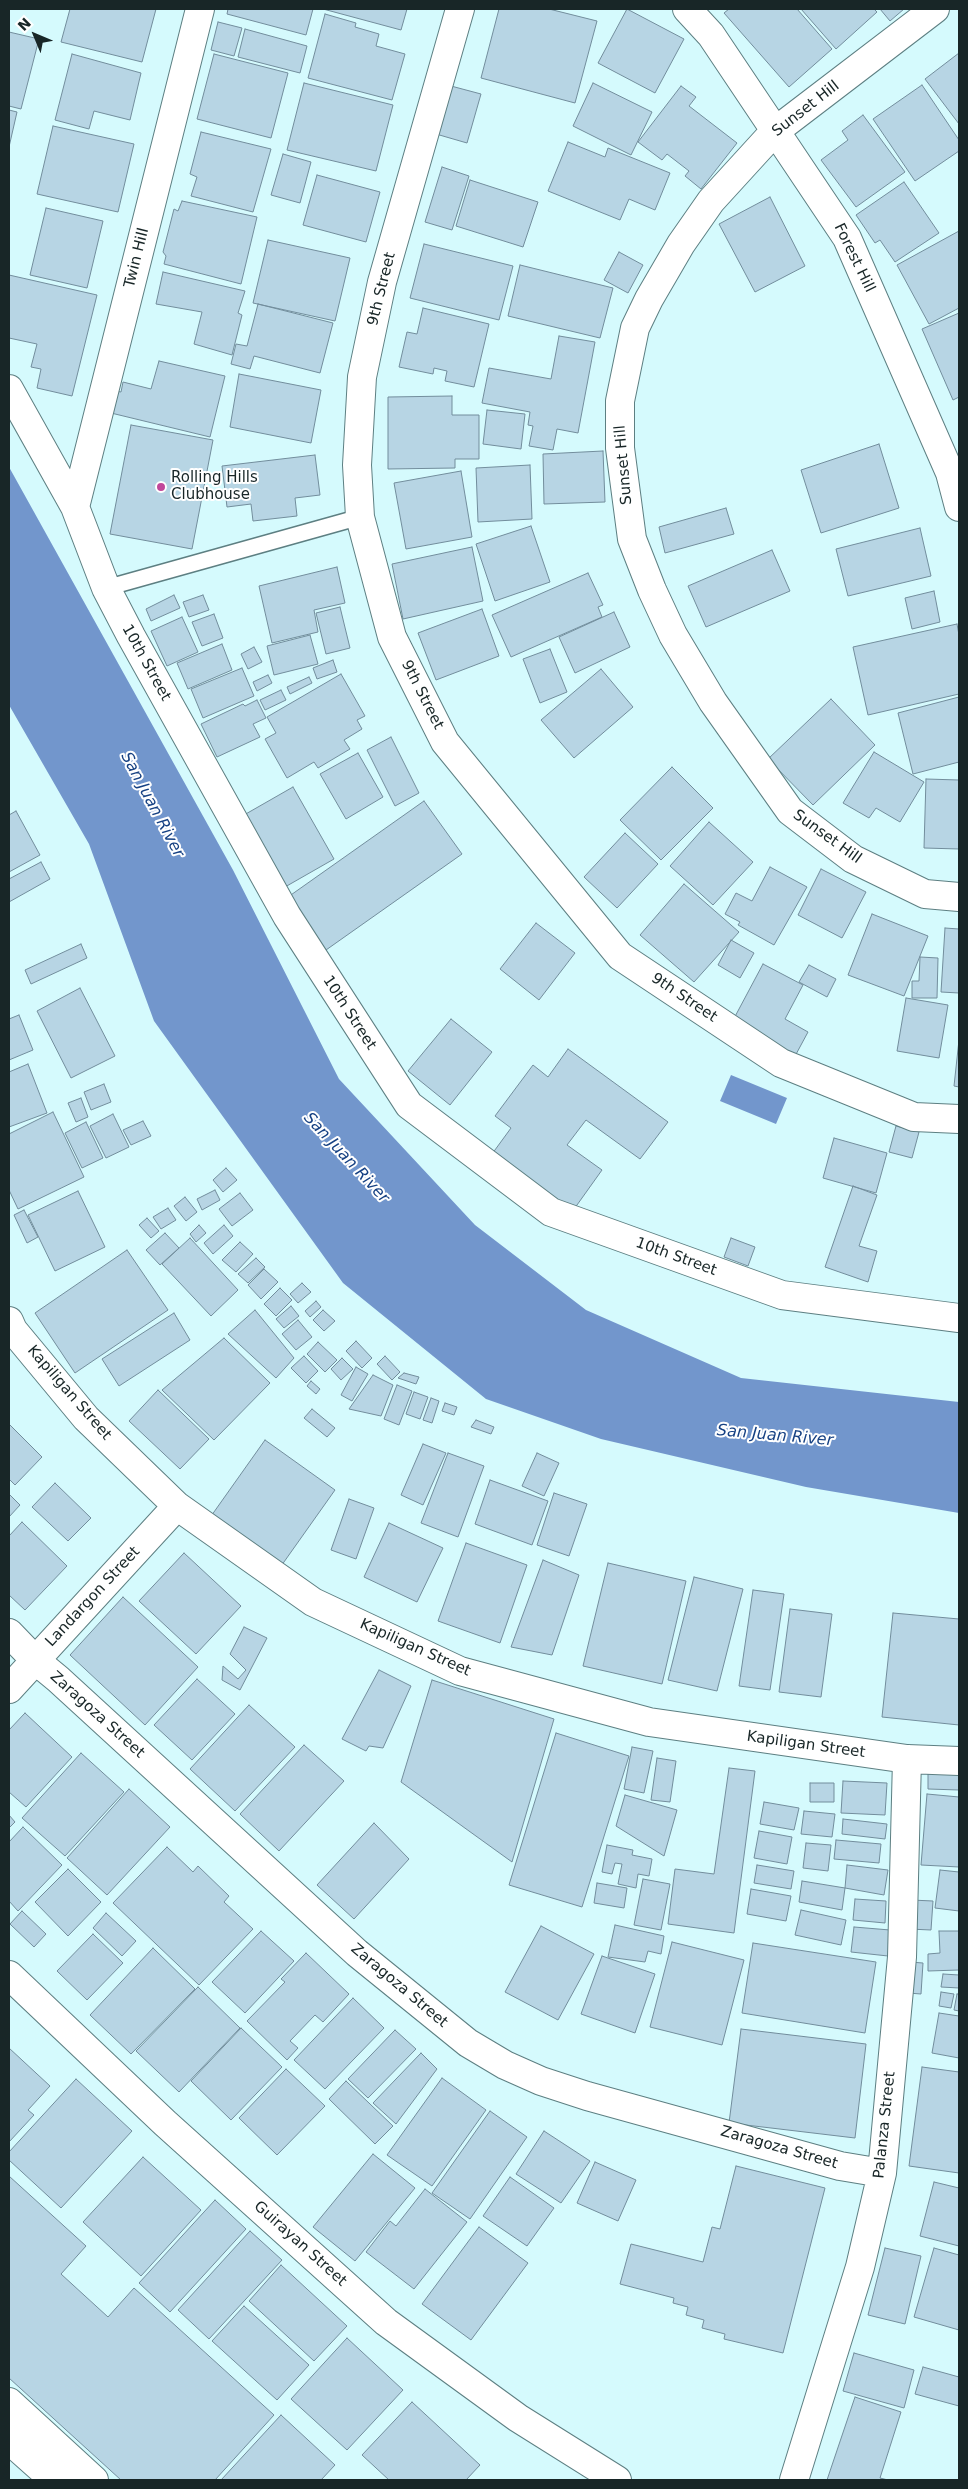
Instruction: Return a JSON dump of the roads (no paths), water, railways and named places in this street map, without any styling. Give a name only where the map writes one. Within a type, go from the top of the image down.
[{"type":"main road","name":"Twin Hill","points":[[75,508],[200,9]]},
{"type":"main road","name":"9th Street","points":[[460,9],[382,282],[362,377],[357,465],[360,517],[392,637],[445,742],[620,956],[781,1063],[914,1117],[959,1119]]},
{"type":"main road","name":"Forest Hill","points":[[687,9],[711,35],[774,132],[847,238],[950,473],[959,508]]},
{"type":"main road","name":"Sunset Hill","points":[[935,9],[774,132],[711,201],[681,244],[649,299],[635,328],[620,401],[620,448],[632,538],[652,590],[673,635],[713,702],[790,812],[853,859],[925,894],[959,897]]},
{"type":"main road","name":"10th Street","points":[[9,389],[75,508],[106,588],[286,916],[409,1105],[551,1212],[782,1294],[959,1318]]},
{"type":"main road","name":"Kapiligan Street","points":[[9,1321],[13,1330],[86,1418],[177,1506],[313,1602],[460,1671],[649,1722],[907,1759],[959,1761]]},
{"type":"main road","name":"Landargon Street","points":[[9,1689],[177,1506]]},
{"type":"main road","name":"Zaragoza Street","points":[[9,1633],[35,1660],[357,1953],[468,2043],[505,2065],[541,2081],[588,2096],[840,2166],[882,2173]]},
{"type":"main road","name":"Palanza Street","points":[[794,2480],[860,2267],[882,2173],[902,1957],[907,1759]]},
{"type":"main road","name":"Guirayan Street","points":[[9,1975],[165,2122],[386,2322],[518,2418],[617,2480]]},
{"type":"main road","points":[[9,2402],[94,2480]]},
{"type":"main road","points":[[9,2424],[70,2480]]},
{"type":"main road","points":[[9,2440],[54,2480]]},
{"type":"lane","points":[[106,588],[360,517]]},
{"type":"water","name":"San Juan River","points":[[9,467],[233,870],[339,1079],[475,1225],[586,1310],[741,1378],[959,1402],[959,1513],[806,1487],[601,1439],[486,1399],[343,1283],[154,1021],[89,844],[9,705]]},
{"type":"water","points":[[731,1075],[787,1098],[776,1124],[720,1101]]},
{"type":"place","name":"Rolling Hills Clubhouse","points":[[161,487]]}]
